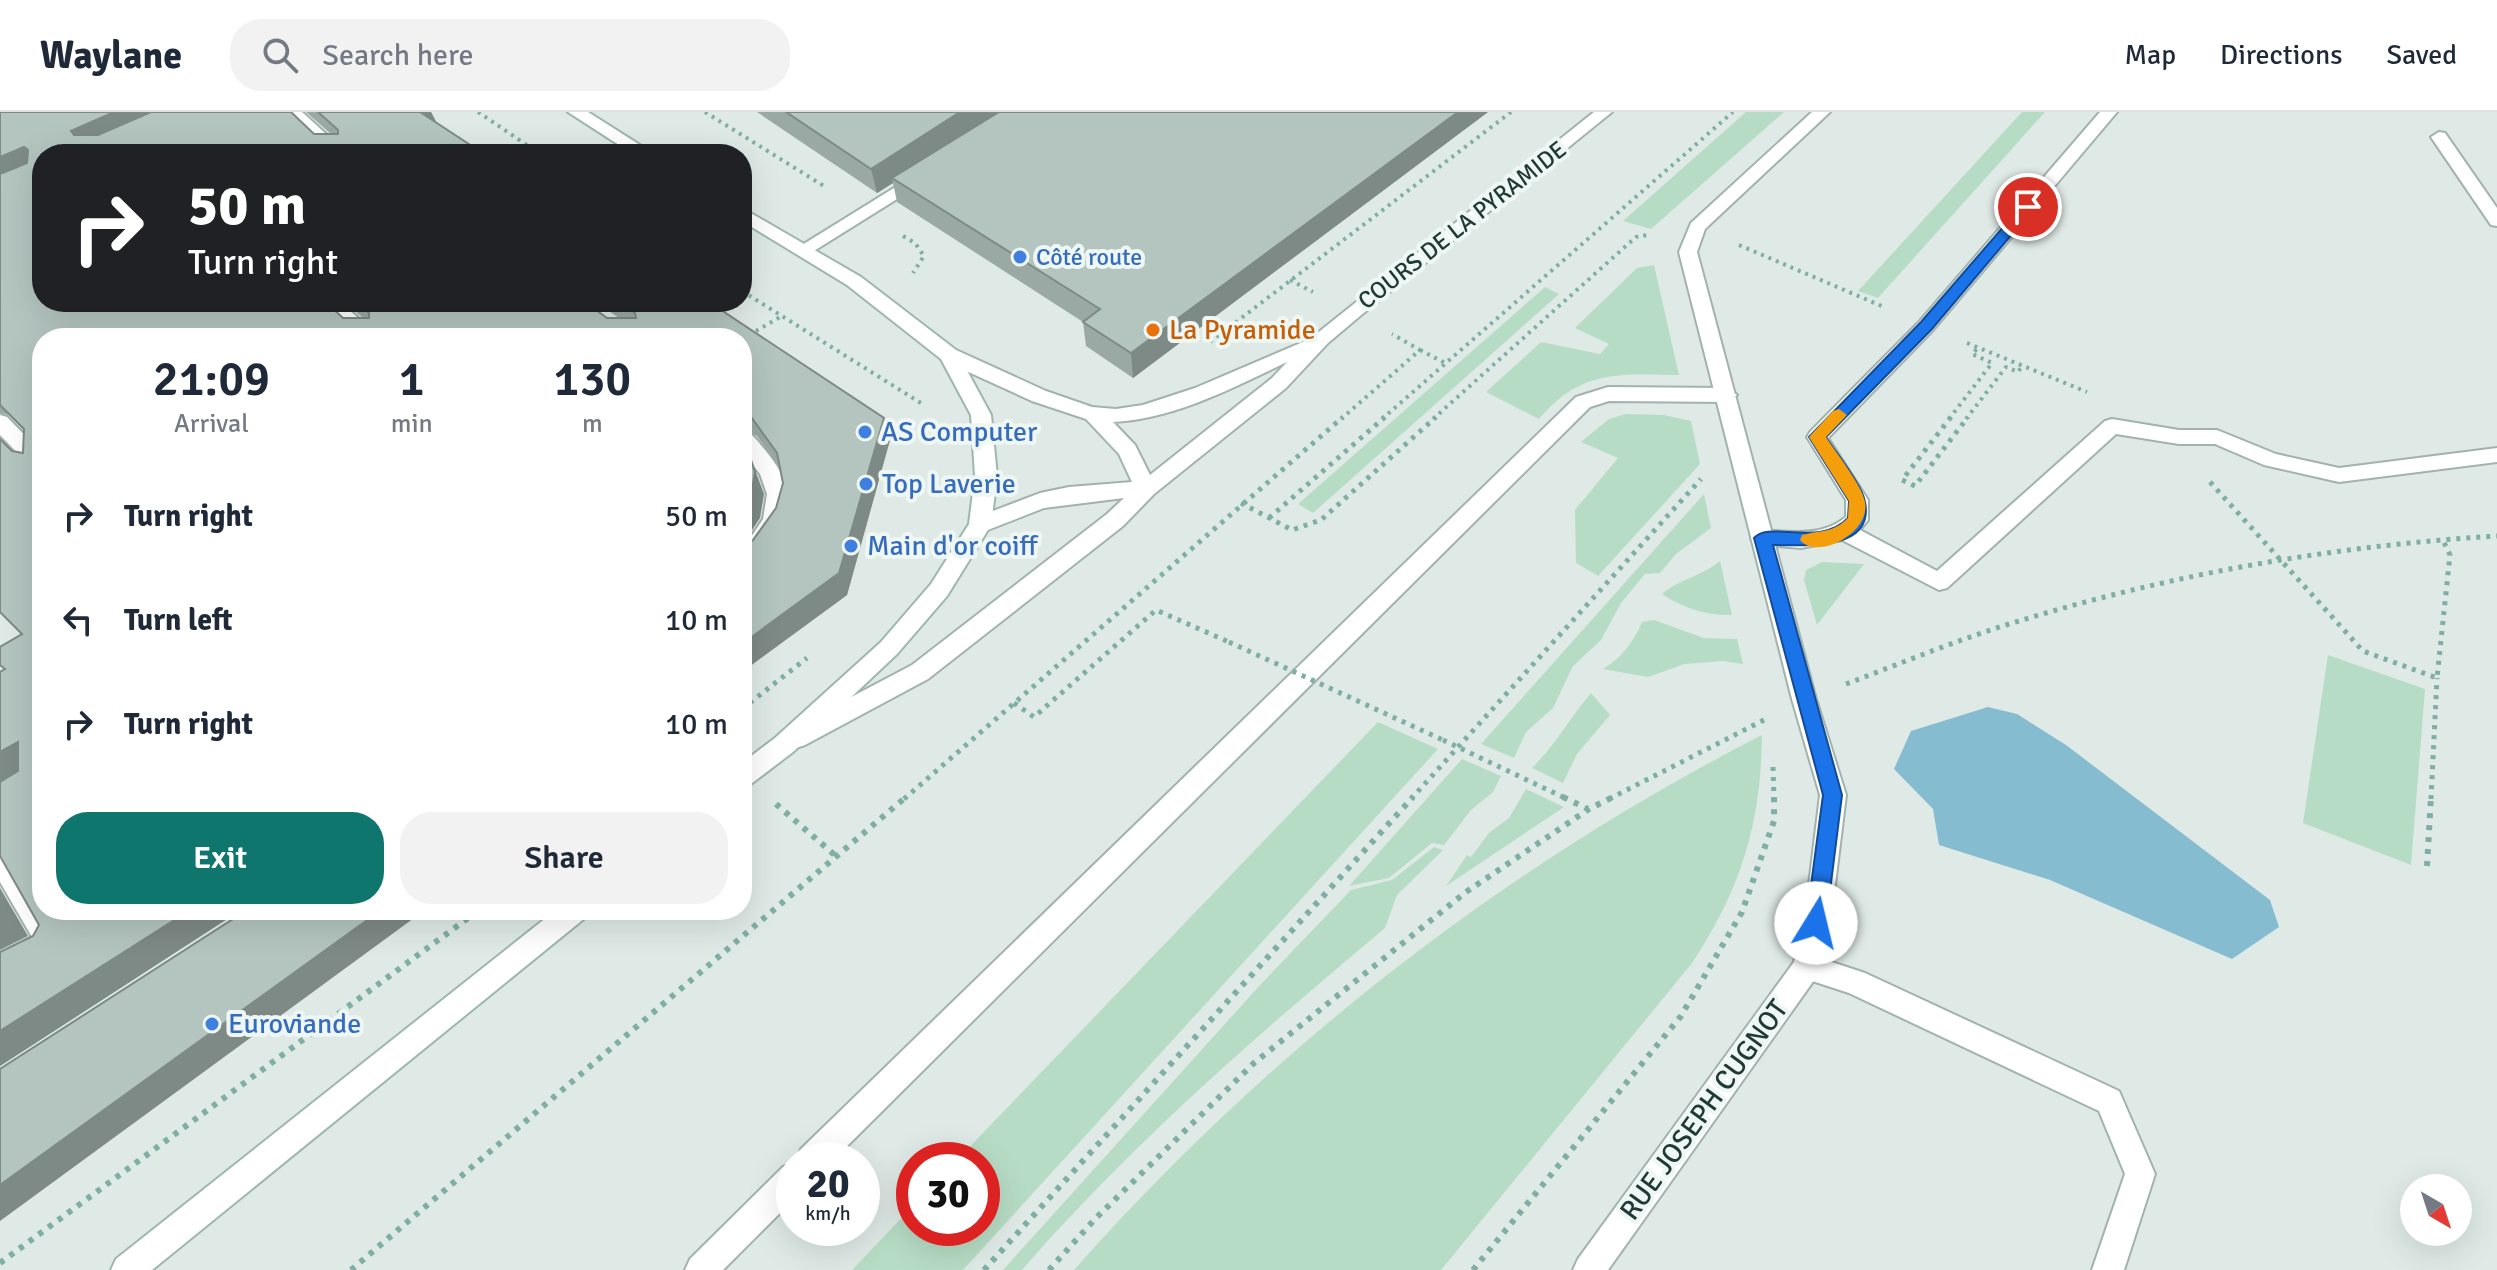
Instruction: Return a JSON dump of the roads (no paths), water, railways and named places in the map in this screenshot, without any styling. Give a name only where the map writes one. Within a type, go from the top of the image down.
[{"type":"street","points":[[292,112],[328,144]]},
{"type":"street","points":[[576,112],[629,144]]},
{"type":"street","name":"COURS DE LA PYRAMIDE","points":[[1321,339],[1604,112]]},
{"type":"street","name":"RUE JOSEPH CUGNOT","points":[[1589,1270],[1807,967],[1820,901],[1833,795],[1804,699],[1688,252],[1697,227],[1822,112]]},
{"type":"street","points":[[1762,538],[1825,540],[1845,532],[1857,520],[1857,500],[1817,437],[1926,326],[2109,112]]},
{"type":"street","points":[[2439,137],[2497,221]]},
{"type":"street","points":[[803,250],[944,161]]},
{"type":"street","points":[[752,219],[854,281],[949,355],[1093,414],[1128,450],[1146,489]]},
{"type":"street","points":[[340,312],[359,328]]},
{"type":"street","points":[[1093,414],[1158,408],[1202,392],[1321,339]]},
{"type":"street","points":[[784,745],[920,672],[1115,520],[1146,489],[1279,383],[1321,339]]},
{"type":"street","points":[[752,769],[784,745],[889,648],[939,590],[980,525],[986,476],[981,415],[949,355]]},
{"type":"street","points":[[830,1142],[1583,402],[1608,394],[1727,395]]},
{"type":"street","points":[[0,422],[32,456]]},
{"type":"street","points":[[1845,532],[1939,582],[2112,426],[2179,437],[2217,437],[2271,460],[2339,475],[2497,455]]},
{"type":"street","points":[[752,448],[780,490],[778,516],[752,555]]},
{"type":"street","points":[[980,525],[1040,501],[1069,495],[1146,489]]},
{"type":"street","points":[[0,858],[32,913]]},
{"type":"street","points":[[0,967],[49,942],[36,920]]},
{"type":"street","points":[[127,1270],[564,920]]},
{"type":"street","points":[[1807,967],[1855,982],[2109,1101],[2140,1174],[2108,1270]]},
{"type":"street","points":[[701,1270],[776,1196]]},
{"type":"water","points":[[1988,707],[2017,714],[2066,745],[2270,900],[2279,927],[2232,959],[2050,880],[1939,845],[1933,809],[1894,769],[1911,731]]},
{"type":"place","name":"Côté route","points":[[1020,257]]},
{"type":"place","name":"La Pyramide","points":[[1153,330]]},
{"type":"place","name":"AS Computer","points":[[865,432]]},
{"type":"place","name":"Top Laverie","points":[[866,484]]},
{"type":"place","name":"Main d'or coiff","points":[[851,546]]},
{"type":"place","name":"Euroviande","points":[[212,1024]]}]
